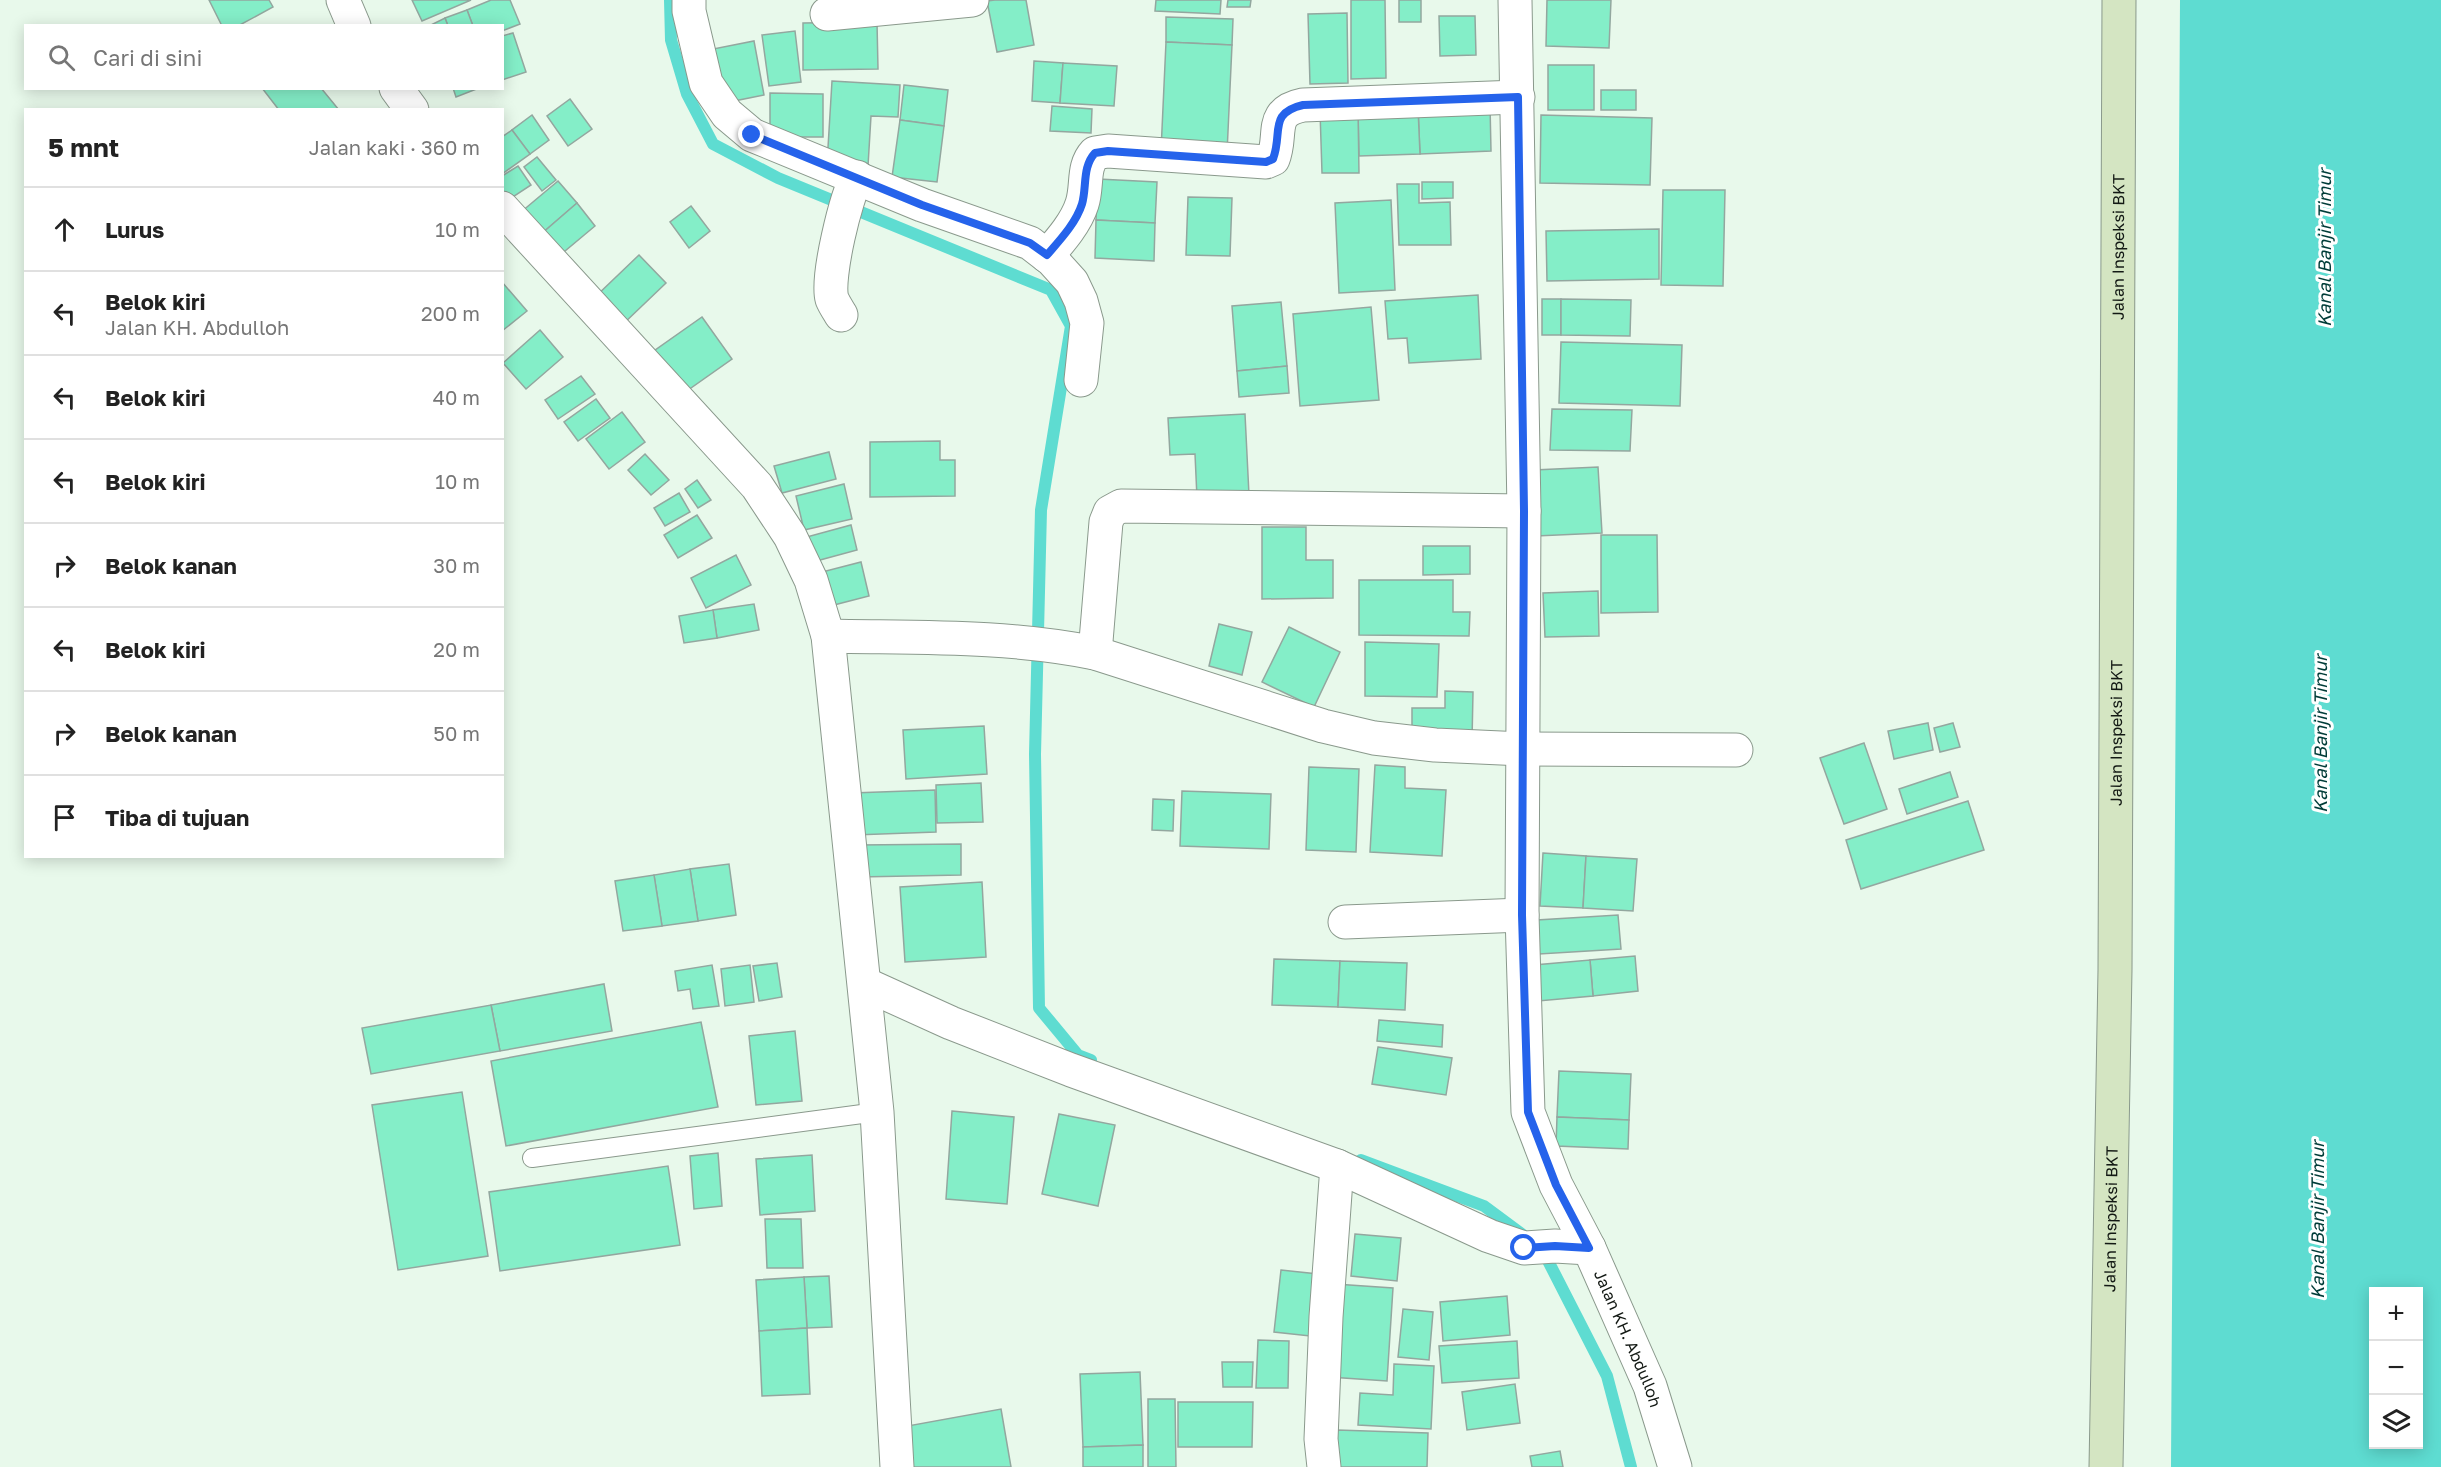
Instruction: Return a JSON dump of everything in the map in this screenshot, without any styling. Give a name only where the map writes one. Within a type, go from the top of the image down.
[{"type":"street","points":[[343,0],[353,24]]},
{"type":"street","points":[[689,0],[689,11],[706,83],[727,114],[752,135],[851,192],[922,205],[1030,243],[1047,255],[1072,282],[1081,301],[1087,323],[1081,380]]},
{"type":"street","points":[[827,14],[972,0]]},
{"type":"street","name":"Jalan KH. Abdulloh","points":[[1515,0],[1524,511],[1522,915],[1528,1112],[1556,1185],[1589,1248],[1650,1386],[1675,1467]]},
{"type":"street","name":"Jalan Inspeksi BKT","points":[[2106,1467],[2115,958],[2119,0]]},
{"type":"street","points":[[397,90],[411,108]]},
{"type":"street","points":[[1047,255],[1065,236],[1082,204],[1087,166],[1095,153],[1108,151],[1266,162],[1273,159],[1276,152],[1279,121],[1284,112],[1293,107],[1518,97]]},
{"type":"street","points":[[841,315],[832,299],[831,286],[851,192]]},
{"type":"street","points":[[504,210],[757,486],[790,536],[811,580],[828,636],[865,984],[877,1112],[897,1467]]},
{"type":"street","points":[[1080,650],[1106,522],[1110,512],[1121,506],[1524,511]]},
{"type":"street","points":[[828,636],[999,640],[1080,650],[1323,726],[1374,738],[1435,745],[1522,749],[1736,750]]},
{"type":"street","points":[[1345,922],[1522,915]]},
{"type":"street","points":[[865,984],[951,1023],[1071,1070],[1337,1166],[1489,1236],[1539,1247],[1589,1248]]},
{"type":"street","points":[[1324,1467],[1322,1439],[1326,1317],[1337,1166]]},
{"type":"lane","points":[[532,1158],[877,1112]]},
{"type":"water","name":"Kanal Banjir Timur","points":[[2180,0],[2441,0],[2441,1467],[2171,1467]]},
{"type":"building","points":[[209,0],[269,0],[273,7],[242,24],[221,24]]},
{"type":"building","points":[[412,0],[471,0],[422,21]]},
{"type":"building","points":[[491,0],[510,0],[520,24],[504,30],[504,24],[472,24],[467,10]]},
{"type":"building","points":[[1026,0],[1034,45],[997,52],[987,1]]},
{"type":"building","points":[[1156,0],[1221,0],[1220,14],[1155,11]]},
{"type":"building","points":[[1228,0],[1251,0],[1250,7],[1227,7]]},
{"type":"building","points":[[1351,0],[1385,0],[1386,78],[1351,79]]},
{"type":"building","points":[[1399,0],[1421,0],[1421,22],[1399,22]]},
{"type":"building","points":[[1547,0],[1611,0],[1609,48],[1546,46]]},
{"type":"building","points":[[467,10],[472,24],[447,24],[445,18]]},
{"type":"building","points":[[1347,13],[1348,83],[1310,84],[1308,14]]},
{"type":"building","points":[[1439,16],[1475,16],[1476,55],[1440,56]]},
{"type":"building","points":[[1166,17],[1233,19],[1232,45],[1166,42]]},
{"type":"building","points":[[445,18],[447,24],[433,24]]},
{"type":"building","points":[[877,22],[878,69],[803,70],[803,23]]},
{"type":"building","points":[[795,31],[801,82],[769,86],[762,35]]},
{"type":"building","points":[[513,33],[526,72],[504,79],[504,35]]},
{"type":"building","points":[[754,41],[764,95],[724,103],[713,49]]},
{"type":"building","points":[[1166,42],[1232,45],[1227,153],[1161,151]]},
{"type":"building","points":[[1034,61],[1063,63],[1060,103],[1032,101]]},
{"type":"building","points":[[1063,63],[1117,66],[1114,106],[1060,103]]},
{"type":"building","points":[[1548,65],[1594,65],[1594,110],[1548,110]]},
{"type":"building","points":[[832,81],[900,85],[898,117],[871,116],[868,166],[827,164]]},
{"type":"building","points":[[904,85],[948,90],[944,126],[900,120]]},
{"type":"building","points":[[264,90],[323,90],[337,108],[277,108]]},
{"type":"building","points":[[454,90],[474,90],[456,97]]},
{"type":"building","points":[[1601,90],[1636,90],[1636,110],[1601,110]]},
{"type":"building","points":[[770,93],[823,94],[823,137],[770,137]]},
{"type":"building","points":[[570,99],[592,129],[568,146],[547,116]]},
{"type":"building","points":[[1490,105],[1491,151],[1420,154],[1418,108]]},
{"type":"building","points":[[1052,106],[1092,109],[1091,133],[1050,131]]},
{"type":"building","points":[[1418,108],[1420,154],[1359,156],[1358,109]]},
{"type":"building","points":[[1358,109],[1359,173],[1322,173],[1320,111]]},
{"type":"building","points":[[532,115],[549,140],[530,154],[512,130]]},
{"type":"building","points":[[1541,115],[1652,118],[1650,185],[1540,183]]},
{"type":"building","points":[[900,120],[944,126],[937,182],[892,177]]},
{"type":"building","points":[[512,130],[530,154],[504,173],[504,136]]},
{"type":"building","points":[[537,157],[556,180],[542,191],[524,167]]},
{"type":"building","points":[[518,166],[531,185],[505,202],[504,175]]},
{"type":"building","points":[[1098,179],[1157,182],[1155,223],[1096,220]]},
{"type":"building","points":[[558,181],[577,203],[540,235],[521,212]]},
{"type":"building","points":[[1422,182],[1453,182],[1453,198],[1422,199]]},
{"type":"building","points":[[1397,184],[1419,184],[1419,203],[1450,202],[1451,245],[1399,245]]},
{"type":"building","points":[[1663,190],[1725,190],[1723,286],[1661,285]]},
{"type":"building","points":[[1188,197],[1232,198],[1230,256],[1186,255]]},
{"type":"building","points":[[1391,200],[1395,290],[1339,293],[1335,203]]},
{"type":"building","points":[[577,203],[595,226],[559,256],[540,235]]},
{"type":"building","points":[[691,206],[710,231],[689,248],[670,222]]},
{"type":"building","points":[[1096,220],[1155,223],[1154,261],[1095,258]]},
{"type":"building","points":[[1659,229],[1659,279],[1547,281],[1546,231]]},
{"type":"building","points":[[639,255],[666,283],[620,327],[593,299]]},
{"type":"building","points":[[504,284],[527,311],[504,329]]},
{"type":"building","points":[[1478,295],[1481,359],[1409,363],[1407,338],[1388,339],[1385,301]]},
{"type":"building","points":[[1542,299],[1561,299],[1561,335],[1542,335]]},
{"type":"building","points":[[1561,299],[1631,300],[1630,336],[1561,335]]},
{"type":"building","points":[[1281,302],[1287,366],[1237,371],[1232,306]]},
{"type":"building","points":[[1371,307],[1379,400],[1300,406],[1293,314]]},
{"type":"building","points":[[702,317],[732,359],[681,395],[651,353]]},
{"type":"building","points":[[540,330],[563,357],[526,389],[504,362]]},
{"type":"building","points":[[1561,342],[1682,345],[1680,406],[1559,403]]},
{"type":"building","points":[[1287,366],[1289,393],[1239,397],[1237,371]]},
{"type":"building","points":[[581,376],[595,394],[558,419],[545,400]]},
{"type":"building","points":[[596,399],[610,418],[578,441],[564,422]]},
{"type":"building","points":[[1552,409],[1632,410],[1630,451],[1550,450]]},
{"type":"building","points":[[622,412],[645,442],[609,469],[586,439]]},
{"type":"building","points":[[1245,414],[1249,495],[1197,498],[1195,454],[1170,455],[1168,418]]},
{"type":"building","points":[[940,441],[940,460],[955,460],[955,496],[870,497],[870,442]]},
{"type":"building","points":[[829,452],[836,479],[782,493],[774,466]]},
{"type":"building","points":[[645,454],[669,480],[651,495],[628,470]]},
{"type":"building","points":[[1598,467],[1602,533],[1536,536],[1534,470]]},
{"type":"building","points":[[697,480],[711,500],[698,508],[685,489]]},
{"type":"building","points":[[844,484],[852,519],[804,530],[796,496]]},
{"type":"building","points":[[679,493],[690,512],[665,526],[654,508]]},
{"type":"building","points":[[697,515],[712,538],[678,558],[664,535]]},
{"type":"building","points":[[851,525],[857,550],[809,563],[803,538]]},
{"type":"building","points":[[1262,527],[1306,527],[1306,560],[1333,560],[1333,598],[1262,599]]},
{"type":"building","points":[[1601,535],[1657,535],[1658,612],[1601,613]]},
{"type":"building","points":[[1423,546],[1470,546],[1470,574],[1423,575]]},
{"type":"building","points":[[736,555],[751,585],[706,608],[691,578]]},
{"type":"building","points":[[861,562],[869,596],[830,606],[822,572]]},
{"type":"building","points":[[1359,580],[1453,580],[1453,612],[1470,612],[1469,636],[1359,635]]},
{"type":"building","points":[[1598,591],[1599,636],[1545,637],[1543,593]]},
{"type":"building","points":[[754,604],[759,630],[717,638],[713,610]]},
{"type":"building","points":[[713,610],[717,638],[684,643],[679,616]]},
{"type":"building","points":[[1219,624],[1252,632],[1242,675],[1209,666]]},
{"type":"building","points":[[1289,627],[1340,652],[1314,707],[1262,682]]},
{"type":"building","points":[[1365,642],[1439,644],[1437,697],[1365,696]]},
{"type":"building","points":[[1445,691],[1473,692],[1472,741],[1412,740],[1412,708],[1445,708]]},
{"type":"building","points":[[1928,723],[1933,750],[1894,759],[1888,731]]},
{"type":"building","points":[[1953,723],[1960,747],[1940,752],[1934,728]]},
{"type":"building","points":[[984,726],[987,774],[906,779],[903,730]]},
{"type":"building","points":[[1864,743],[1887,809],[1844,824],[1820,758]]},
{"type":"building","points":[[1375,765],[1405,767],[1405,788],[1446,790],[1442,856],[1370,852]]},
{"type":"building","points":[[1309,767],[1359,769],[1356,852],[1306,850]]},
{"type":"building","points":[[1950,772],[1958,797],[1907,814],[1899,789]]},
{"type":"building","points":[[981,783],[983,822],[937,823],[936,785]]},
{"type":"building","points":[[935,790],[936,832],[854,835],[852,793]]},
{"type":"building","points":[[1182,791],[1271,794],[1269,849],[1180,846]]},
{"type":"building","points":[[1153,799],[1174,800],[1173,831],[1152,830]]},
{"type":"building","points":[[1968,801],[1984,850],[1861,889],[1846,840]]},
{"type":"building","points":[[961,844],[961,875],[858,877],[858,845]]},
{"type":"building","points":[[1543,853],[1586,856],[1583,908],[1540,906]]},
{"type":"building","points":[[1586,856],[1637,859],[1633,911],[1583,908]]},
{"type":"building","points":[[729,864],[736,915],[698,921],[690,869]]},
{"type":"building","points":[[690,869],[698,921],[662,926],[654,875]]},
{"type":"building","points":[[654,875],[662,926],[623,931],[615,881]]},
{"type":"building","points":[[982,882],[986,957],[905,962],[900,887]]},
{"type":"building","points":[[1618,915],[1621,949],[1539,954],[1537,920]]},
{"type":"building","points":[[1635,956],[1638,991],[1593,996],[1590,960]]},
{"type":"building","points":[[1274,959],[1340,961],[1338,1007],[1272,1005]]},
{"type":"building","points":[[1590,960],[1593,996],[1538,1001],[1534,965]]},
{"type":"building","points":[[1340,961],[1407,963],[1405,1010],[1338,1007]]},
{"type":"building","points":[[777,963],[782,997],[759,1001],[753,966]]},
{"type":"building","points":[[712,965],[719,1006],[693,1009],[690,989],[678,991],[675,971]]},
{"type":"building","points":[[750,965],[754,1002],[725,1006],[721,969]]},
{"type":"building","points":[[604,984],[612,1031],[500,1051],[491,1005]]},
{"type":"building","points":[[491,1005],[500,1051],[371,1074],[362,1028]]},
{"type":"building","points":[[1379,1020],[1443,1025],[1442,1047],[1377,1041]]},
{"type":"building","points":[[701,1022],[718,1107],[506,1146],[491,1061]]},
{"type":"building","points":[[795,1031],[802,1101],[756,1105],[749,1036]]},
{"type":"building","points":[[1378,1047],[1452,1058],[1446,1095],[1372,1084]]},
{"type":"building","points":[[1559,1071],[1631,1074],[1629,1120],[1557,1117]]},
{"type":"building","points":[[462,1092],[488,1256],[398,1270],[372,1105]]},
{"type":"building","points":[[952,1111],[1014,1117],[1007,1204],[946,1199]]},
{"type":"building","points":[[1059,1114],[1115,1125],[1098,1206],[1042,1194]]},
{"type":"building","points":[[1557,1117],[1629,1120],[1628,1149],[1556,1146]]},
{"type":"building","points":[[718,1153],[722,1206],[694,1209],[690,1156]]},
{"type":"building","points":[[812,1155],[815,1211],[760,1215],[756,1159]]},
{"type":"building","points":[[668,1166],[680,1245],[500,1271],[489,1192]]},
{"type":"building","points":[[765,1219],[801,1219],[803,1268],[767,1268]]},
{"type":"building","points":[[1355,1234],[1401,1238],[1397,1281],[1351,1276]]},
{"type":"building","points":[[1281,1270],[1318,1274],[1310,1336],[1274,1332]]},
{"type":"building","points":[[829,1276],[832,1327],[807,1328],[804,1277]]},
{"type":"building","points":[[804,1277],[807,1328],[759,1331],[756,1280]]},
{"type":"building","points":[[1335,1284],[1393,1288],[1387,1381],[1329,1377]]},
{"type":"building","points":[[1507,1296],[1510,1335],[1443,1341],[1440,1302]]},
{"type":"building","points":[[1403,1309],[1433,1312],[1429,1360],[1398,1357]]},
{"type":"building","points":[[807,1328],[810,1394],[762,1396],[759,1331]]},
{"type":"building","points":[[1258,1340],[1289,1341],[1288,1388],[1256,1388]]},
{"type":"building","points":[[1517,1341],[1519,1378],[1442,1383],[1439,1346]]},
{"type":"building","points":[[1222,1362],[1253,1362],[1252,1387],[1223,1387]]},
{"type":"building","points":[[1394,1364],[1434,1366],[1431,1429],[1358,1425],[1360,1393],[1393,1395]]},
{"type":"building","points":[[1140,1372],[1143,1445],[1083,1447],[1080,1374]]},
{"type":"building","points":[[1515,1384],[1520,1423],[1467,1430],[1462,1392]]},
{"type":"building","points":[[1148,1399],[1175,1399],[1176,1467],[1148,1467]]},
{"type":"building","points":[[1178,1402],[1253,1402],[1252,1447],[1178,1447]]},
{"type":"building","points":[[1001,1409],[1011,1467],[910,1467],[902,1427]]},
{"type":"building","points":[[1337,1430],[1428,1433],[1427,1467],[1336,1467]]},
{"type":"building","points":[[1143,1445],[1143,1467],[1083,1467],[1083,1447]]},
{"type":"building","points":[[1560,1451],[1563,1467],[1532,1467],[1530,1456]]},
{"type":"waterway","points":[[670,0],[671,40],[687,94],[713,144],[778,178],[1051,290],[1071,326],[1041,510],[1035,754],[1039,1008],[1078,1055],[1091,1060]]},
{"type":"waterway","points":[[1361,1160],[1484,1206],[1523,1235]]},
{"type":"waterway","points":[[1542,1249],[1607,1376],[1631,1467]]},
{"type":"route","points":[[752,135],[922,205],[1001,231],[1030,243],[1047,255],[1065,236],[1082,204],[1087,166],[1095,153],[1108,151],[1266,162],[1273,159],[1276,152],[1279,121],[1284,112],[1293,107],[1518,97],[1524,511],[1522,915],[1528,1112],[1556,1185],[1589,1248],[1555,1246],[1524,1248]]}]
